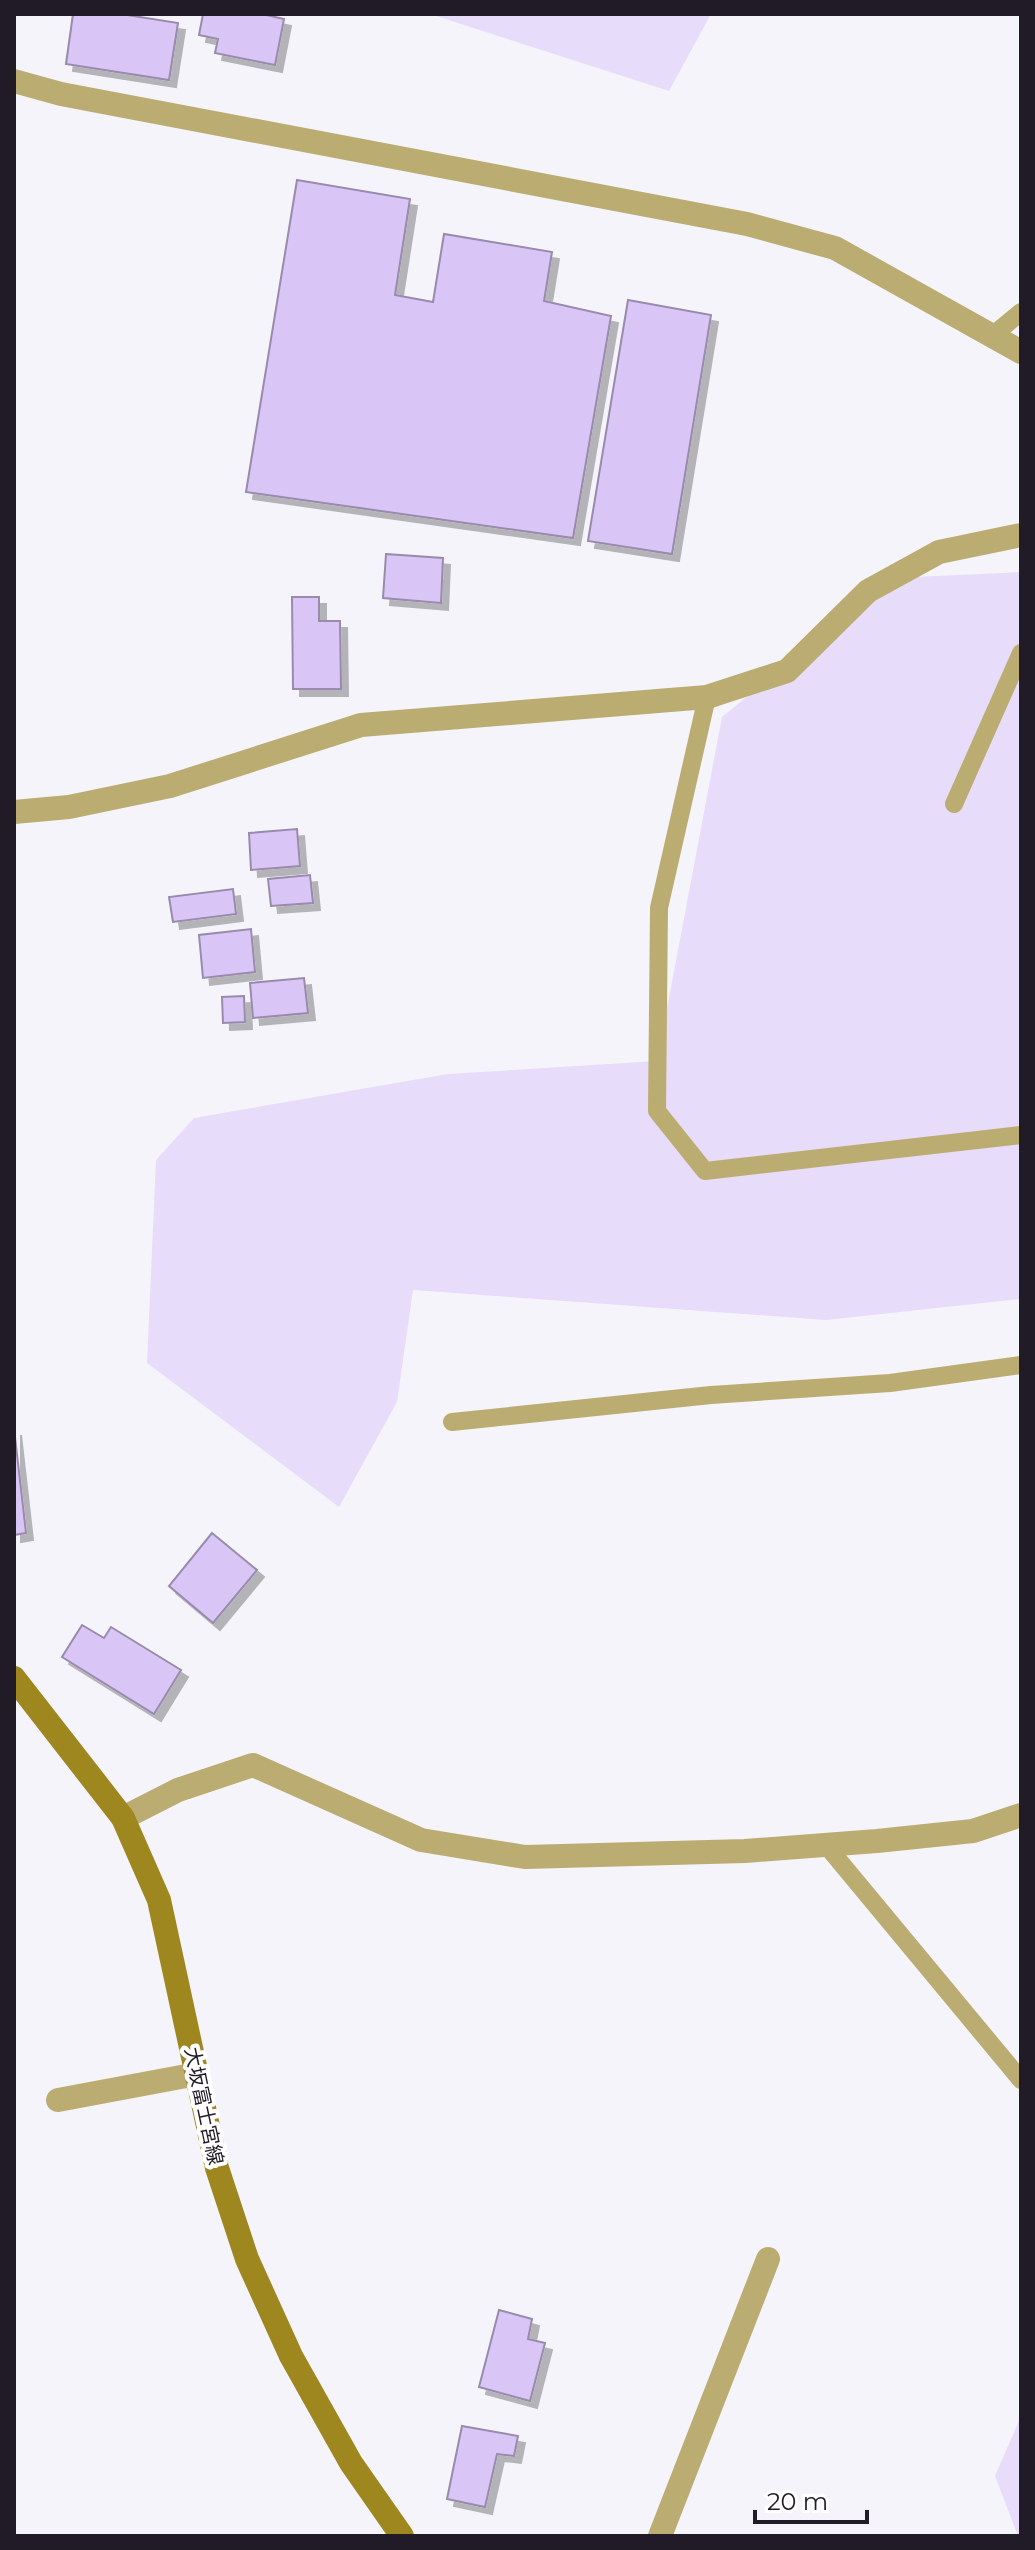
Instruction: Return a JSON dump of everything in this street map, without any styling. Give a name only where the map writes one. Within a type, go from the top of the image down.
[{"type":"main road","name":"大坂富士宮線","points":[[14,1678],[123,1818],[159,1900],[217,2168],[254,2273],[291,2356],[351,2463],[402,2536]]},
{"type":"street","points":[[14,81],[61,94],[747,224],[835,248],[1021,352]]},
{"type":"street","points":[[14,812],[69,807],[170,786],[361,725],[707,697],[787,671],[868,591],[939,552],[1021,535]]},
{"type":"street","points":[[123,1818],[178,1790],[253,1765],[421,1840],[525,1857],[745,1851],[826,1845],[973,1831],[1021,1815]]},
{"type":"street","points":[[58,2100],[197,2074]]},
{"type":"street","points":[[660,2536],[768,2259]]},
{"type":"lane","points":[[992,336],[1021,312]]},
{"type":"lane","points":[[954,804],[1021,653]]},
{"type":"lane","points":[[707,697],[659,908],[657,1111],[705,1171],[1021,1135]]},
{"type":"lane","points":[[452,1422],[711,1395],[890,1383],[1021,1365]]},
{"type":"lane","points":[[826,1845],[1021,2080]]},
{"type":"shaded area","points":[[430,14],[711,14],[669,91]]},
{"type":"shaded area","points":[[1021,572],[1021,1299],[826,1320],[413,1290],[397,1402],[339,1507],[147,1363],[156,1160],[194,1118],[448,1074],[657,1061],[722,717],[892,578]]},
{"type":"shaded area","points":[[1021,2416],[1021,2536],[1018,2536],[995,2476]]},
{"type":"building","points":[[73,14],[121,14],[178,23],[169,80],[66,64]]},
{"type":"building","points":[[203,14],[262,14],[284,19],[275,65],[215,53],[218,39],[199,35]]},
{"type":"building","points":[[297,180],[410,199],[395,295],[433,302],[444,234],[552,252],[544,301],[611,316],[573,538],[246,492]]},
{"type":"building","points":[[628,300],[711,315],[672,554],[588,541]]},
{"type":"building","points":[[386,554],[443,558],[441,603],[383,598]]},
{"type":"building","points":[[292,597],[319,597],[319,621],[340,621],[341,689],[293,689]]},
{"type":"building","points":[[297,829],[300,866],[251,870],[249,833]]},
{"type":"building","points":[[310,875],[313,903],[271,906],[268,879]]},
{"type":"building","points":[[233,889],[236,914],[173,922],[169,897]]},
{"type":"building","points":[[251,929],[255,972],[203,978],[199,935]]},
{"type":"building","points":[[304,978],[308,1013],[253,1018],[250,983]]},
{"type":"building","points":[[244,996],[245,1022],[223,1023],[222,997]]},
{"type":"building","points":[[14,1428],[26,1533],[14,1535]]},
{"type":"building","points":[[212,1533],[257,1570],[213,1623],[169,1586]]},
{"type":"building","points":[[82,1625],[104,1638],[111,1627],[181,1670],[154,1714],[62,1657]]},
{"type":"building","points":[[499,2310],[532,2319],[528,2339],[545,2343],[530,2401],[479,2387]]},
{"type":"building","points":[[462,2426],[518,2436],[514,2456],[497,2454],[485,2507],[447,2499]]}]
